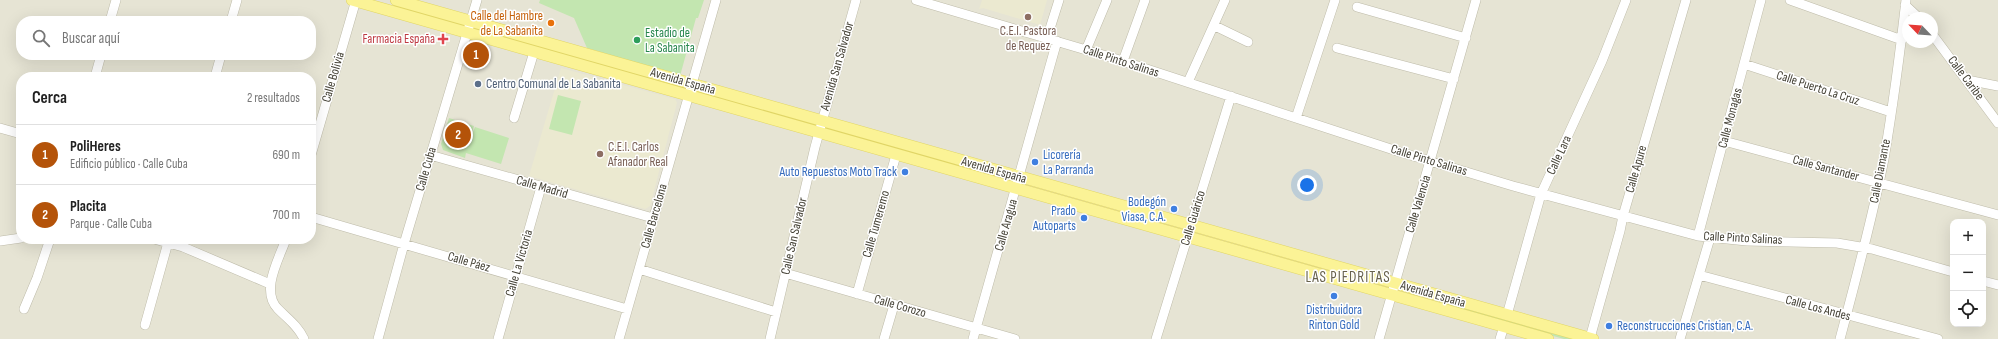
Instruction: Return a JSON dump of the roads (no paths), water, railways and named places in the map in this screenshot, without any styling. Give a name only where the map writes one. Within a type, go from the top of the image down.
[{"type":"main road","name":"Avenida España","points":[[354,0],[1548,339]]},
{"type":"main road","name":"Avenida España","points":[[396,0],[1591,339]]},
{"type":"street","points":[[111,16],[116,0]]},
{"type":"street","points":[[232,16],[237,0]]},
{"type":"street","name":"Calle Bolivia","points":[[316,137],[354,0]]},
{"type":"street","name":"Calle Cuba","points":[[378,339],[404,244],[477,0]]},
{"type":"street","name":"Calle Barcelona","points":[[619,339],[716,0]]},
{"type":"street","name":"Avenida San Salvador","points":[[819,133],[856,0]]},
{"type":"street","name":"Calle Pinto Salinas","points":[[916,0],[1057,40],[1431,161],[1541,194],[1698,236],[1747,241],[1820,242],[1864,247],[1950,271]]},
{"type":"street","points":[[1047,38],[1059,0]]},
{"type":"street","points":[[1086,50],[1106,0]]},
{"type":"street","points":[[1123,61],[1145,0]]},
{"type":"street","points":[[1188,82],[1225,0]]},
{"type":"street","points":[[1296,118],[1335,0]]},
{"type":"street","name":"Calle Valencia","points":[[1379,339],[1476,0]]},
{"type":"street","name":"Calle Lara","points":[[1507,315],[1541,194],[1602,61],[1626,0]]},
{"type":"street","name":"Calle Apure","points":[[1591,339],[1623,216],[1686,0]]},
{"type":"street","name":"Calle Monagas","points":[[1698,236],[1761,0]]},
{"type":"street","points":[[1790,0],[1902,40]]},
{"type":"street","points":[[1906,3],[1914,12]]},
{"type":"street","points":[[1357,7],[1466,38]]},
{"type":"street","points":[[1214,26],[1248,42]]},
{"type":"street","name":"Calle Aragua","points":[[973,339],[1057,40]]},
{"type":"street","name":"Calle Diamante","points":[[1840,339],[1864,247],[1878,183],[1902,40]]},
{"type":"street","name":"Calle Caribe","points":[[1938,42],[1998,123]]},
{"type":"street","points":[[1337,48],[1454,79]]},
{"type":"street","points":[[514,118],[534,52]]},
{"type":"street","points":[[96,72],[100,60]]},
{"type":"street","points":[[216,72],[220,60]]},
{"type":"street","name":"Calle Puerto La Cruz","points":[[1744,64],[1891,112]]},
{"type":"street","points":[[1967,80],[1998,86]]},
{"type":"street","name":"Calle Guárico","points":[[1156,339],[1231,96]]},
{"type":"street","points":[[0,128],[16,133]]},
{"type":"street","name":"Calle San Salvador","points":[[770,339],[819,133]]},
{"type":"street","name":"Calle Santander","points":[[1724,141],[1998,215]]},
{"type":"street","name":"Calle Madrid","points":[[430,155],[653,218]]},
{"type":"street","name":"Calle Tumeremo","points":[[857,294],[896,155]]},
{"type":"street","name":"Calle La Victoria","points":[[498,339],[541,187]]},
{"type":"street","name":"Calle Páez","points":[[316,218],[627,309]]},
{"type":"street","points":[[1680,339],[1710,238]]},
{"type":"street","points":[[0,241],[16,239]]},
{"type":"street","points":[[24,309],[37,278],[48,244]]},
{"type":"street","points":[[145,324],[167,244]]},
{"type":"street","points":[[175,244],[270,284]]},
{"type":"street","points":[[284,244],[270,284],[272,302],[294,324],[304,339]]},
{"type":"street","points":[[638,269],[776,312]]},
{"type":"street","name":"Calle Corozo","points":[[785,273],[1015,339]]},
{"type":"street","name":"Calle Los Andes","points":[[1699,275],[1938,339]]},
{"type":"street","points":[[1986,282],[1998,285]]},
{"type":"street","points":[[884,339],[894,305]]},
{"type":"street","points":[[1500,339],[1504,326]]},
{"type":"place","name":"C.E.I. Pastora de Requez","points":[[1028,17]]},
{"type":"place","name":"Calle del Hambre de La Sabanita","points":[[551,23]]},
{"type":"place","name":"Farmacia España","points":[[443,39]]},
{"type":"place","name":"Estadio de La Sabanita","points":[[637,40]]},
{"type":"place","name":"PoliHeres","points":[[476,55]]},
{"type":"place","name":"Centro Comunal de La Sabanita","points":[[478,84]]},
{"type":"place","name":"Placita","points":[[458,135]]},
{"type":"place","name":"C.E.I. Carlos Afanador Real","points":[[600,154]]},
{"type":"place","name":"Licorería La Parranda","points":[[1035,162]]},
{"type":"place","name":"Auto Repuestos Moto Track","points":[[905,172]]},
{"type":"place","name":"Bodegón Viasa, C.A.","points":[[1174,209]]},
{"type":"place","name":"Prado Autoparts","points":[[1084,218]]},
{"type":"place","name":"Distribuidora Rinton Gold","points":[[1334,296]]},
{"type":"place","name":"Reconstrucciones Cristian, C.A.","points":[[1609,326]]},
{"type":"district","name":"LAS PIEDRITAS","points":[[1348,277]]}]
